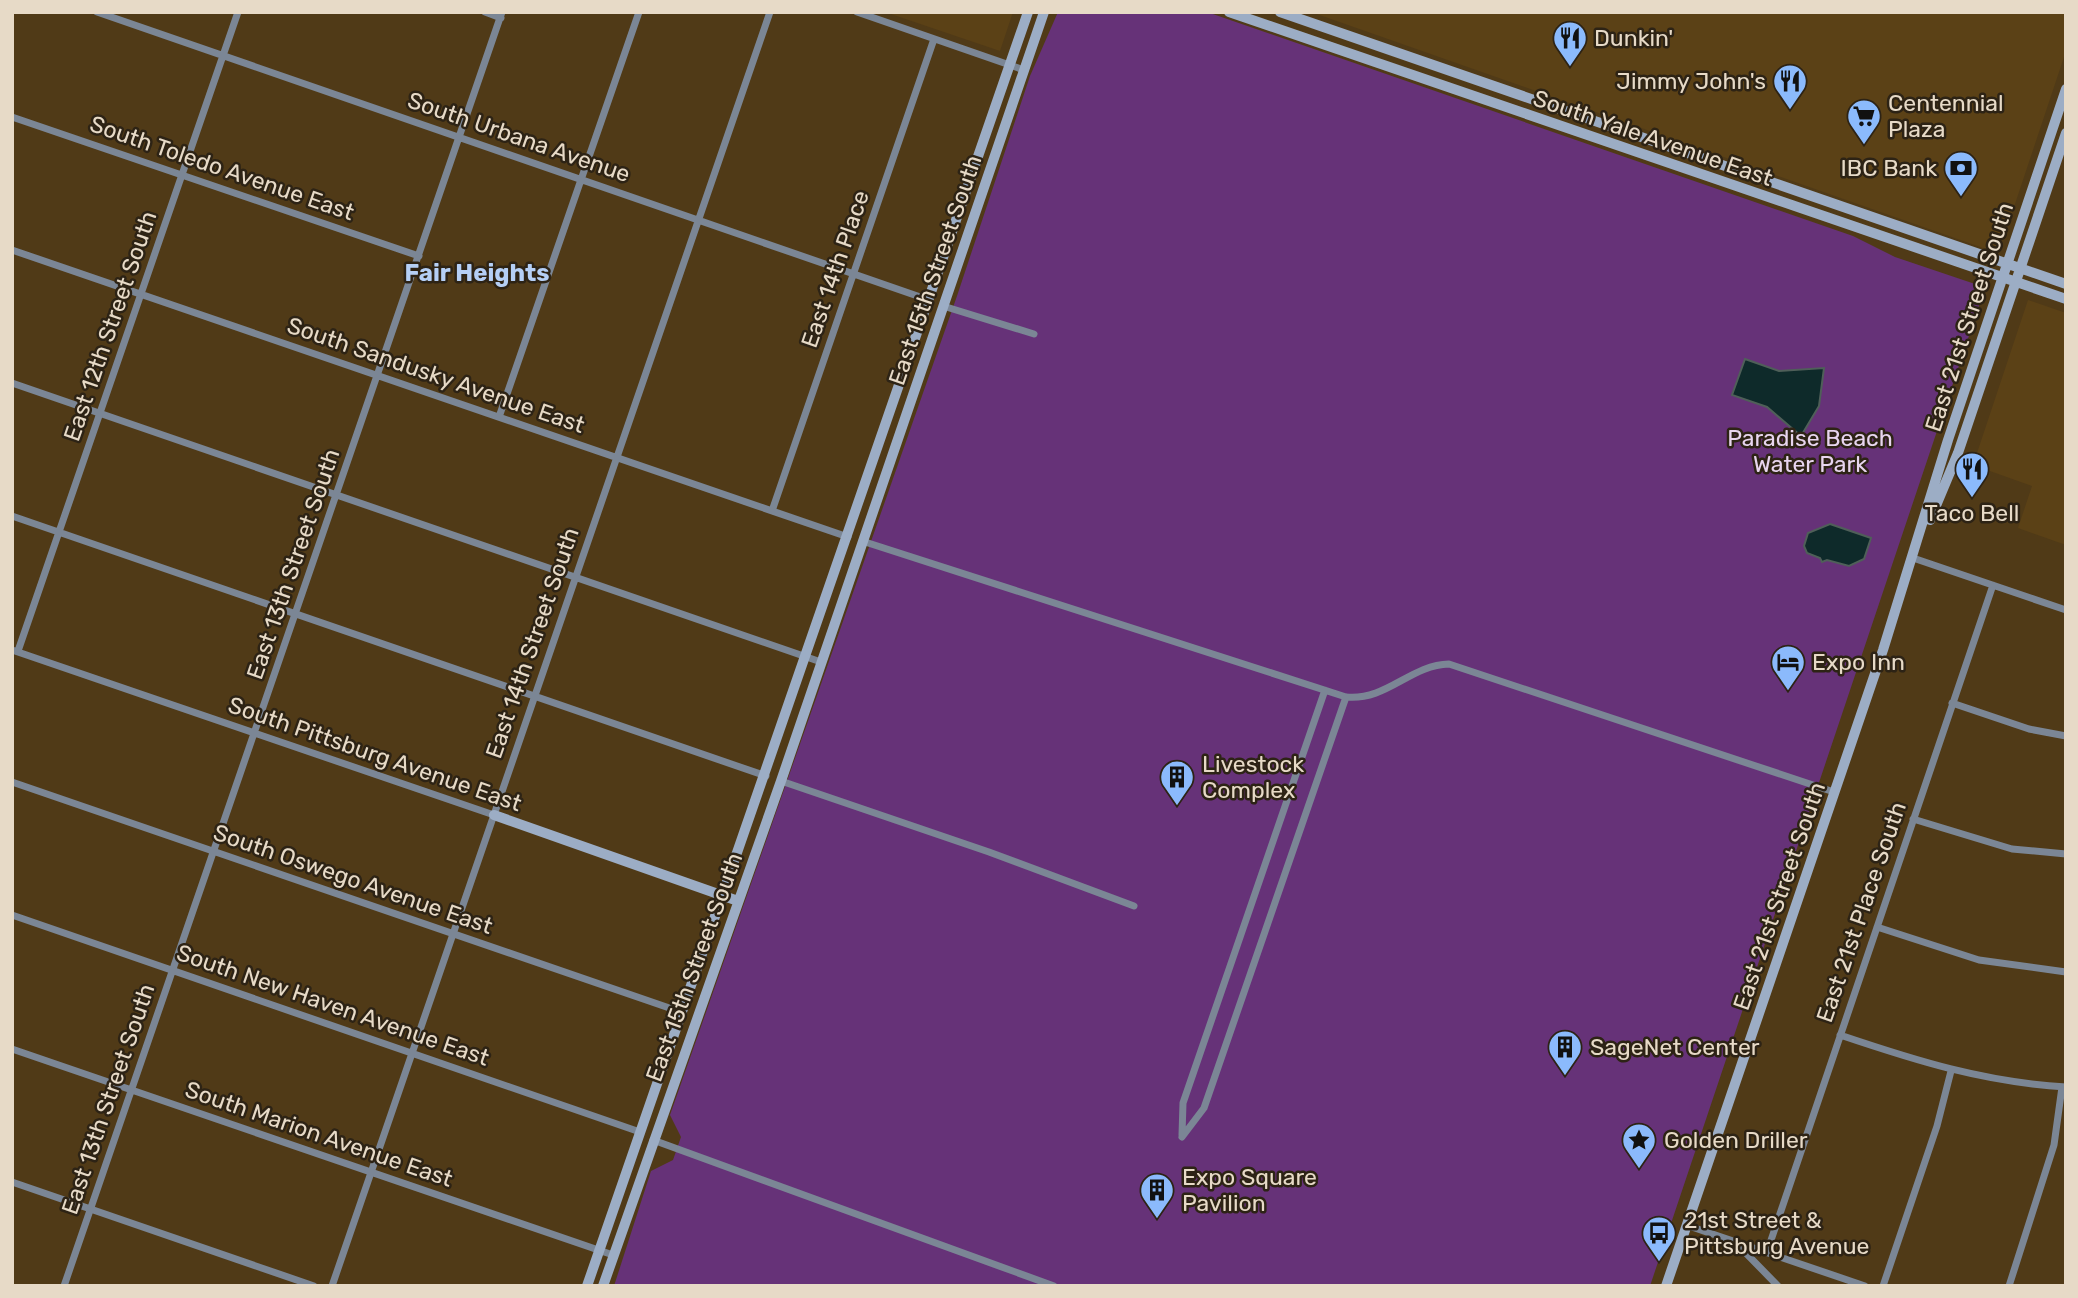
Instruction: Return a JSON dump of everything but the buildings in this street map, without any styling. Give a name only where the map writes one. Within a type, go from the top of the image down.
[{"type":"main road","name":"East 15th Street South","points":[[587,1286],[807,657],[1028,12]]},
{"type":"main road","name":"East 15th Street South","points":[[603,1286],[1044,12]]},
{"type":"main road","name":"South Yale Avenue East","points":[[1229,12],[1247,15],[1426,80],[2066,299]]},
{"type":"main road","name":"South Yale Avenue East","points":[[1280,12],[2066,284]]},
{"type":"main road","points":[[1426,80],[1431,65]]},
{"type":"main road","name":"East 21st Street South","points":[[1666,1286],[1913,558],[1948,440],[2066,89]]},
{"type":"main road","points":[[1530,116],[1536,101]]},
{"type":"main road","points":[[1612,144],[1617,129]]},
{"type":"main road","name":"East 21st Street South","points":[[1913,558],[1958,453],[2066,133]]},
{"type":"main road","points":[[1718,181],[1724,166]]},
{"type":"main road","points":[[929,300],[943,306]]},
{"type":"main road","points":[[848,537],[862,541]]},
{"type":"main road","points":[[765,776],[780,781]]},
{"type":"main road","name":"South Pittsburg Avenue East","points":[[494,815],[738,901]]},
{"type":"main road","points":[[681,1012],[695,1017]]},
{"type":"main road","points":[[640,1132],[653,1140]]},
{"type":"street","name":"South Urbana Avenue","points":[[97,12],[929,300]]},
{"type":"street","name":"East 12th Street South","points":[[15,651],[59,532],[238,12]]},
{"type":"street","points":[[485,12],[501,15]]},
{"type":"street","points":[[499,417],[639,12]]},
{"type":"street","name":"East 14th Street South","points":[[332,1286],[769,12]]},
{"type":"street","points":[[857,12],[1024,70]]},
{"type":"street","name":"East 13th Street South","points":[[64,1286],[501,15]]},
{"type":"street","name":"East 14th Place","points":[[772,511],[934,39]]},
{"type":"street","name":"South Toledo Avenue East","points":[[12,117],[419,256]]},
{"type":"street","name":"South Sandusky Avenue East","points":[[12,250],[848,537]]},
{"type":"street","points":[[943,306],[1034,334]]},
{"type":"street","points":[[12,383],[821,662]]},
{"type":"street","points":[[12,516],[765,776]]},
{"type":"street","points":[[862,541],[1346,697],[1361,699],[1384,692],[1421,669],[1449,664],[1834,792]]},
{"type":"street","points":[[1913,558],[2066,610]]},
{"type":"street","name":"East 21st Place South","points":[[1767,1252],[1993,585]]},
{"type":"street","name":"South Pittsburg Avenue East","points":[[15,651],[494,815]]},
{"type":"street","points":[[1325,691],[1183,1103],[1182,1137],[1204,1108],[1346,697]]},
{"type":"street","points":[[1952,703],[2029,729],[2066,736]]},
{"type":"street","points":[[780,781],[989,852],[1134,906]]},
{"type":"street","name":"South Oswego Avenue East","points":[[12,782],[681,1012]]},
{"type":"street","points":[[1913,819],[2012,849],[2066,855]]},
{"type":"street","name":"South New Haven Avenue East","points":[[12,915],[640,1132]]},
{"type":"street","points":[[1877,927],[1992,963],[2066,972]]},
{"type":"street","points":[[1840,1035],[1951,1072],[2002,1082],[2064,1087],[2054,1145],[2009,1286]]},
{"type":"street","name":"South Marion Avenue East","points":[[12,1049],[613,1255]]},
{"type":"street","points":[[1883,1286],[1930,1149],[1951,1072]]},
{"type":"street","points":[[653,1140],[1054,1286]]},
{"type":"street","points":[[12,1182],[314,1286]]},
{"type":"street","points":[[1686,1225],[1865,1286]]},
{"type":"street","points":[[1734,1241],[1778,1286]]},
{"type":"shaded area","points":[[885,12],[1013,12],[1000,51]]},
{"type":"shaded area","name":"Centennial Plaza","points":[[1311,12],[2066,12],[2066,51],[2003,240],[1999,246],[1986,249]]},
{"type":"shaded area","points":[[2028,300],[2066,313],[2066,545],[2018,528],[2032,486],[1973,465]]},
{"type":"green space","name":"Paradise Beach Water Park","points":[[1058,12],[1207,12],[1853,236],[1895,257],[1978,285],[1983,294],[1650,1286],[614,1286],[651,1171],[673,1160],[681,1137],[670,1115],[957,296],[1030,76]]},
{"type":"water","points":[[1745,359],[1779,371],[1824,368],[1819,406],[1801,436],[1767,407],[1732,395]]},
{"type":"water","points":[[1830,524],[1871,538],[1864,559],[1849,566],[1827,560],[1822,562],[1820,558],[1807,553],[1804,546],[1808,533]]},
{"type":"place","name":"Dunkin'","points":[[1570,68]]},
{"type":"place","name":"Jimmy John's","points":[[1790,111]]},
{"type":"place","name":"Centennial Plaza","points":[[1864,146]]},
{"type":"place","name":"IBC Bank","points":[[1961,198]]},
{"type":"place","name":"Taco Bell","points":[[1972,499]]},
{"type":"place","name":"Expo Inn","points":[[1788,692]]},
{"type":"place","name":"Livestock Complex","points":[[1177,807]]},
{"type":"place","name":"SageNet Center","points":[[1565,1077]]},
{"type":"place","name":"Golden Driller","points":[[1639,1170]]},
{"type":"place","name":"Expo Square Pavilion","points":[[1157,1220]]},
{"type":"place","name":"21st Street & Pittsburg Avenue","points":[[1659,1263]]},
{"type":"district","name":"Fair Heights","points":[[477,273]]}]
